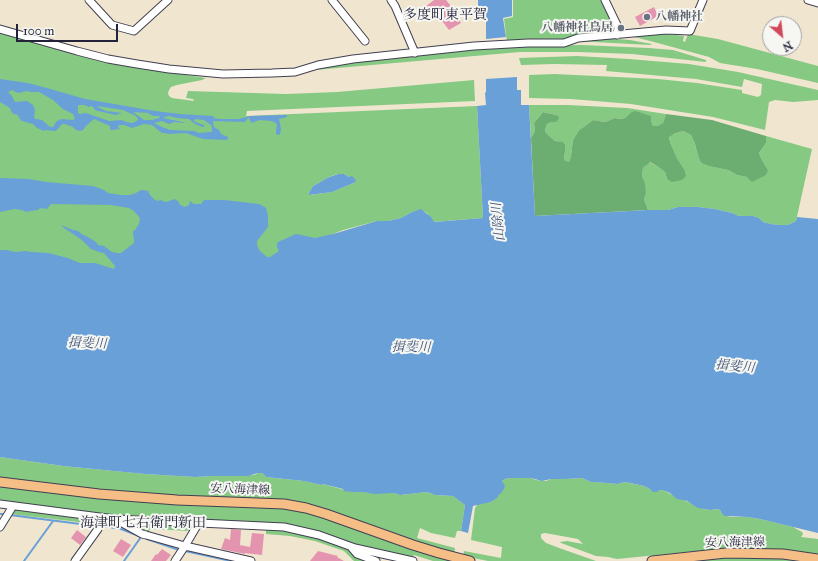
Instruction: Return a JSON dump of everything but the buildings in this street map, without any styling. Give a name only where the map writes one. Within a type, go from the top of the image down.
[{"type":"main road","name":"安八海津線","points":[[0,482],[99,494],[177,500],[284,504],[306,508],[326,514],[413,545],[470,561]]},
{"type":"main road","name":"安八海津線","points":[[652,561],[726,553],[783,554],[818,559]]},
{"type":"street","points":[[89,0],[112,26],[134,31],[168,0]]},
{"type":"street","points":[[332,0],[365,41]]},
{"type":"street","points":[[391,0],[415,53]]},
{"type":"street","points":[[605,0],[618,27],[617,35]]},
{"type":"street","points":[[0,29],[108,59],[169,69],[223,74],[272,74],[295,72],[318,65],[353,59],[474,46],[564,43],[578,38],[666,30],[690,31],[703,0]]},
{"type":"street","points":[[808,0],[818,3]]},
{"type":"street","points":[[0,504],[101,518],[198,524],[284,527],[319,535],[351,546],[413,561]]},
{"type":"street","points":[[0,527],[13,506]]},
{"type":"street","points":[[75,561],[98,529],[101,518]]},
{"type":"street","points":[[115,519],[142,534],[185,546],[251,561]]},
{"type":"street","points":[[175,561],[198,524]]},
{"type":"street","points":[[351,546],[357,554],[376,561]]},
{"type":"green space","points":[[513,0],[601,0],[616,30],[615,33],[584,39],[507,42],[504,19],[513,17]]},
{"type":"green space","points":[[0,32],[72,54],[107,62],[206,78],[177,85],[171,87],[169,90],[169,96],[172,98],[194,101],[193,99],[186,98],[188,91],[286,94],[337,92],[474,80],[475,101],[247,111],[246,116],[477,106],[483,218],[433,222],[427,213],[421,210],[412,212],[401,218],[388,221],[377,221],[343,230],[283,259],[123,272],[0,255]],"holes":[[[337,174],[344,174],[356,182],[332,192],[310,195],[309,193],[313,186]]]},
{"type":"green space","points":[[667,32],[667,34],[684,36],[683,41],[685,42],[688,34],[718,39],[762,51],[762,56],[781,56],[818,66],[818,83],[757,69],[720,63],[709,57],[630,36]]},
{"type":"green space","points":[[604,38],[630,40],[652,44],[575,41]]},
{"type":"green space","points":[[582,45],[673,50],[706,60],[706,62],[632,54],[520,52],[315,70],[350,61],[474,49],[520,46]]},
{"type":"green space","points":[[577,56],[689,64],[738,72],[818,90],[818,100],[793,102],[775,100],[769,102],[765,130],[713,117],[631,104],[571,99],[529,98],[529,75],[555,74],[658,79],[742,90],[742,93],[758,97],[761,95],[762,84],[744,79],[742,87],[696,79],[606,71],[607,65],[521,65],[519,58]]},
{"type":"green space","points":[[529,105],[627,108],[666,114],[663,123],[659,126],[653,126],[651,121],[630,113],[625,118],[615,118],[605,122],[593,120],[579,130],[573,140],[569,162],[565,162],[565,152],[558,141],[555,141],[546,133],[545,130],[547,124],[552,122],[556,115],[543,112],[534,123],[535,131],[531,138]]},
{"type":"green space","points":[[635,111],[651,116],[653,126],[658,126],[663,123],[666,114],[712,120],[766,136],[766,143],[759,153],[768,170],[766,175],[752,182],[747,177],[701,163],[691,135],[683,131],[669,137],[677,158],[684,169],[686,176],[682,180],[672,182],[667,179],[665,172],[650,162],[643,168],[642,176],[646,194],[644,199],[648,210],[535,216],[531,138],[535,131],[534,123],[543,112],[559,117],[556,122],[547,124],[545,130],[546,133],[555,141],[563,142],[565,145],[564,158],[565,161],[569,162],[573,140],[579,130],[593,120],[605,122],[615,118],[625,118],[630,113]]},
{"type":"green space","points":[[683,131],[691,135],[701,163],[747,177],[768,170],[759,153],[766,143],[766,136],[812,149],[796,221],[788,225],[771,224],[763,222],[759,218],[753,216],[739,216],[715,209],[698,207],[648,210],[644,199],[646,194],[642,176],[643,168],[649,162],[665,172],[667,179],[684,169],[677,158],[669,136]]},
{"type":"green space","points":[[0,457],[63,466],[145,474],[195,477],[254,475],[262,473],[266,477],[304,481],[321,485],[323,484],[352,492],[394,493],[400,495],[427,492],[435,495],[453,496],[465,505],[461,531],[457,531],[455,538],[431,533],[420,528],[417,538],[455,548],[454,554],[341,514],[309,505],[254,499],[109,492],[0,477]]},
{"type":"green space","points":[[510,478],[531,478],[546,481],[551,479],[582,478],[591,482],[618,484],[624,482],[644,486],[650,489],[662,490],[703,509],[720,510],[722,514],[730,517],[748,517],[793,527],[802,532],[803,534],[801,537],[818,539],[818,555],[783,550],[728,548],[617,559],[596,556],[560,542],[567,541],[583,544],[578,539],[545,533],[541,534],[541,538],[546,543],[596,561],[488,561],[463,556],[464,551],[501,558],[502,547],[471,540],[475,508],[478,504],[491,502],[498,496],[503,484],[502,481]]},
{"type":"green space","points":[[0,485],[283,508],[310,514],[455,561],[433,561],[414,555],[412,557],[358,547],[302,529],[131,518],[0,503]]},
{"type":"green space","points":[[16,509],[93,519],[96,521],[96,524],[10,514]]},
{"type":"green space","points":[[124,522],[193,525],[194,527],[191,531],[150,529],[148,533]]},
{"type":"green space","points":[[266,529],[298,532],[317,537],[348,548],[371,561],[354,561],[344,551],[315,541],[290,536],[266,534]]},
{"type":"green space","points":[[734,557],[783,558],[809,561],[683,561]]},
{"type":"water","points":[[478,0],[512,0],[512,16],[503,18],[506,37],[486,39],[486,14],[478,13]]},
{"type":"water","points":[[517,77],[517,90],[521,90],[521,105],[529,105],[535,216],[668,210],[678,207],[698,207],[715,209],[739,216],[753,216],[759,218],[763,222],[779,225],[788,225],[796,221],[797,217],[818,219],[818,533],[760,519],[725,516],[720,510],[698,508],[687,501],[677,499],[670,493],[662,490],[653,492],[644,486],[630,483],[624,482],[618,484],[591,482],[582,478],[551,479],[542,481],[531,478],[505,479],[502,481],[505,486],[498,497],[491,502],[473,506],[468,533],[461,531],[465,505],[453,496],[435,495],[427,492],[400,495],[394,493],[375,494],[352,492],[323,484],[321,485],[304,481],[266,477],[262,473],[248,476],[195,477],[145,474],[63,466],[0,457],[0,250],[48,253],[80,263],[95,263],[114,269],[115,266],[104,253],[91,249],[82,240],[61,225],[78,231],[96,242],[98,245],[104,246],[112,252],[121,253],[134,243],[133,231],[139,224],[140,218],[129,208],[111,205],[51,204],[47,209],[40,208],[38,210],[26,212],[14,209],[0,212],[0,178],[29,179],[93,186],[108,193],[121,195],[130,195],[143,190],[148,191],[155,200],[166,202],[175,199],[180,205],[185,207],[189,205],[190,201],[194,204],[201,204],[204,200],[224,200],[259,204],[266,208],[268,227],[257,241],[257,245],[259,250],[267,257],[270,257],[279,251],[277,247],[278,242],[296,234],[315,238],[377,221],[388,221],[401,218],[421,209],[431,217],[434,222],[483,218],[477,106],[486,105],[486,79]]},
{"type":"water","points":[[0,79],[28,83],[85,99],[155,111],[213,116],[214,118],[219,119],[239,119],[250,116],[287,115],[287,117],[279,119],[281,129],[280,134],[278,135],[276,134],[277,125],[272,121],[259,120],[252,123],[248,118],[244,122],[213,121],[214,127],[219,130],[221,134],[228,137],[226,140],[203,139],[186,133],[162,133],[152,125],[144,124],[132,128],[119,125],[118,127],[120,129],[111,130],[110,126],[94,119],[81,131],[62,124],[55,131],[44,131],[37,128],[33,124],[22,121],[18,115],[12,113],[10,108],[0,102]],"holes":[[[12,90],[18,93],[27,91],[39,92],[53,100],[63,109],[73,114],[75,118],[73,120],[59,120],[53,127],[50,127],[42,120],[34,118],[35,110],[33,105],[27,101],[15,102],[8,92]],[[78,105],[85,105],[89,107],[92,106],[95,110],[116,115],[122,113],[106,111],[97,106],[123,110],[136,116],[138,120],[133,123],[122,120],[109,121],[86,113],[78,113]],[[133,112],[148,113],[153,116],[160,116],[159,118],[152,120],[144,120]],[[169,116],[189,119],[195,124],[203,127],[205,126],[195,122],[194,120],[204,120],[211,125],[212,131],[199,133],[194,131],[170,130],[154,123],[162,121],[169,124],[174,122],[185,123],[163,118]]]},
{"type":"water","points":[[338,174],[344,174],[349,177],[352,176],[356,182],[332,192],[309,195],[313,186]]},
{"type":"waterway","points":[[10,515],[96,526]]},
{"type":"waterway","points":[[24,561],[53,521]]},
{"type":"waterway","points":[[103,526],[121,529],[139,536]]},
{"type":"waterway","points":[[124,561],[141,537]]},
{"type":"waterway","points":[[147,539],[179,550]]},
{"type":"waterway","points":[[185,551],[231,561]]},
{"type":"place","name":"八幡神社","points":[[647,17]]},
{"type":"place","name":"八幡神社鳥居","points":[[621,28]]},
{"type":"district","name":"多度町東平賀","points":[[445,16]]},
{"type":"district","name":"海津町七右衛門新田","points":[[143,524]]},
{"type":"water label","name":"山除川","points":[[499,222]]},
{"type":"water label","name":"揖斐川","points":[[87,344]]},
{"type":"water label","name":"揖斐川","points":[[411,348]]},
{"type":"water label","name":"揖斐川","points":[[735,367]]}]
